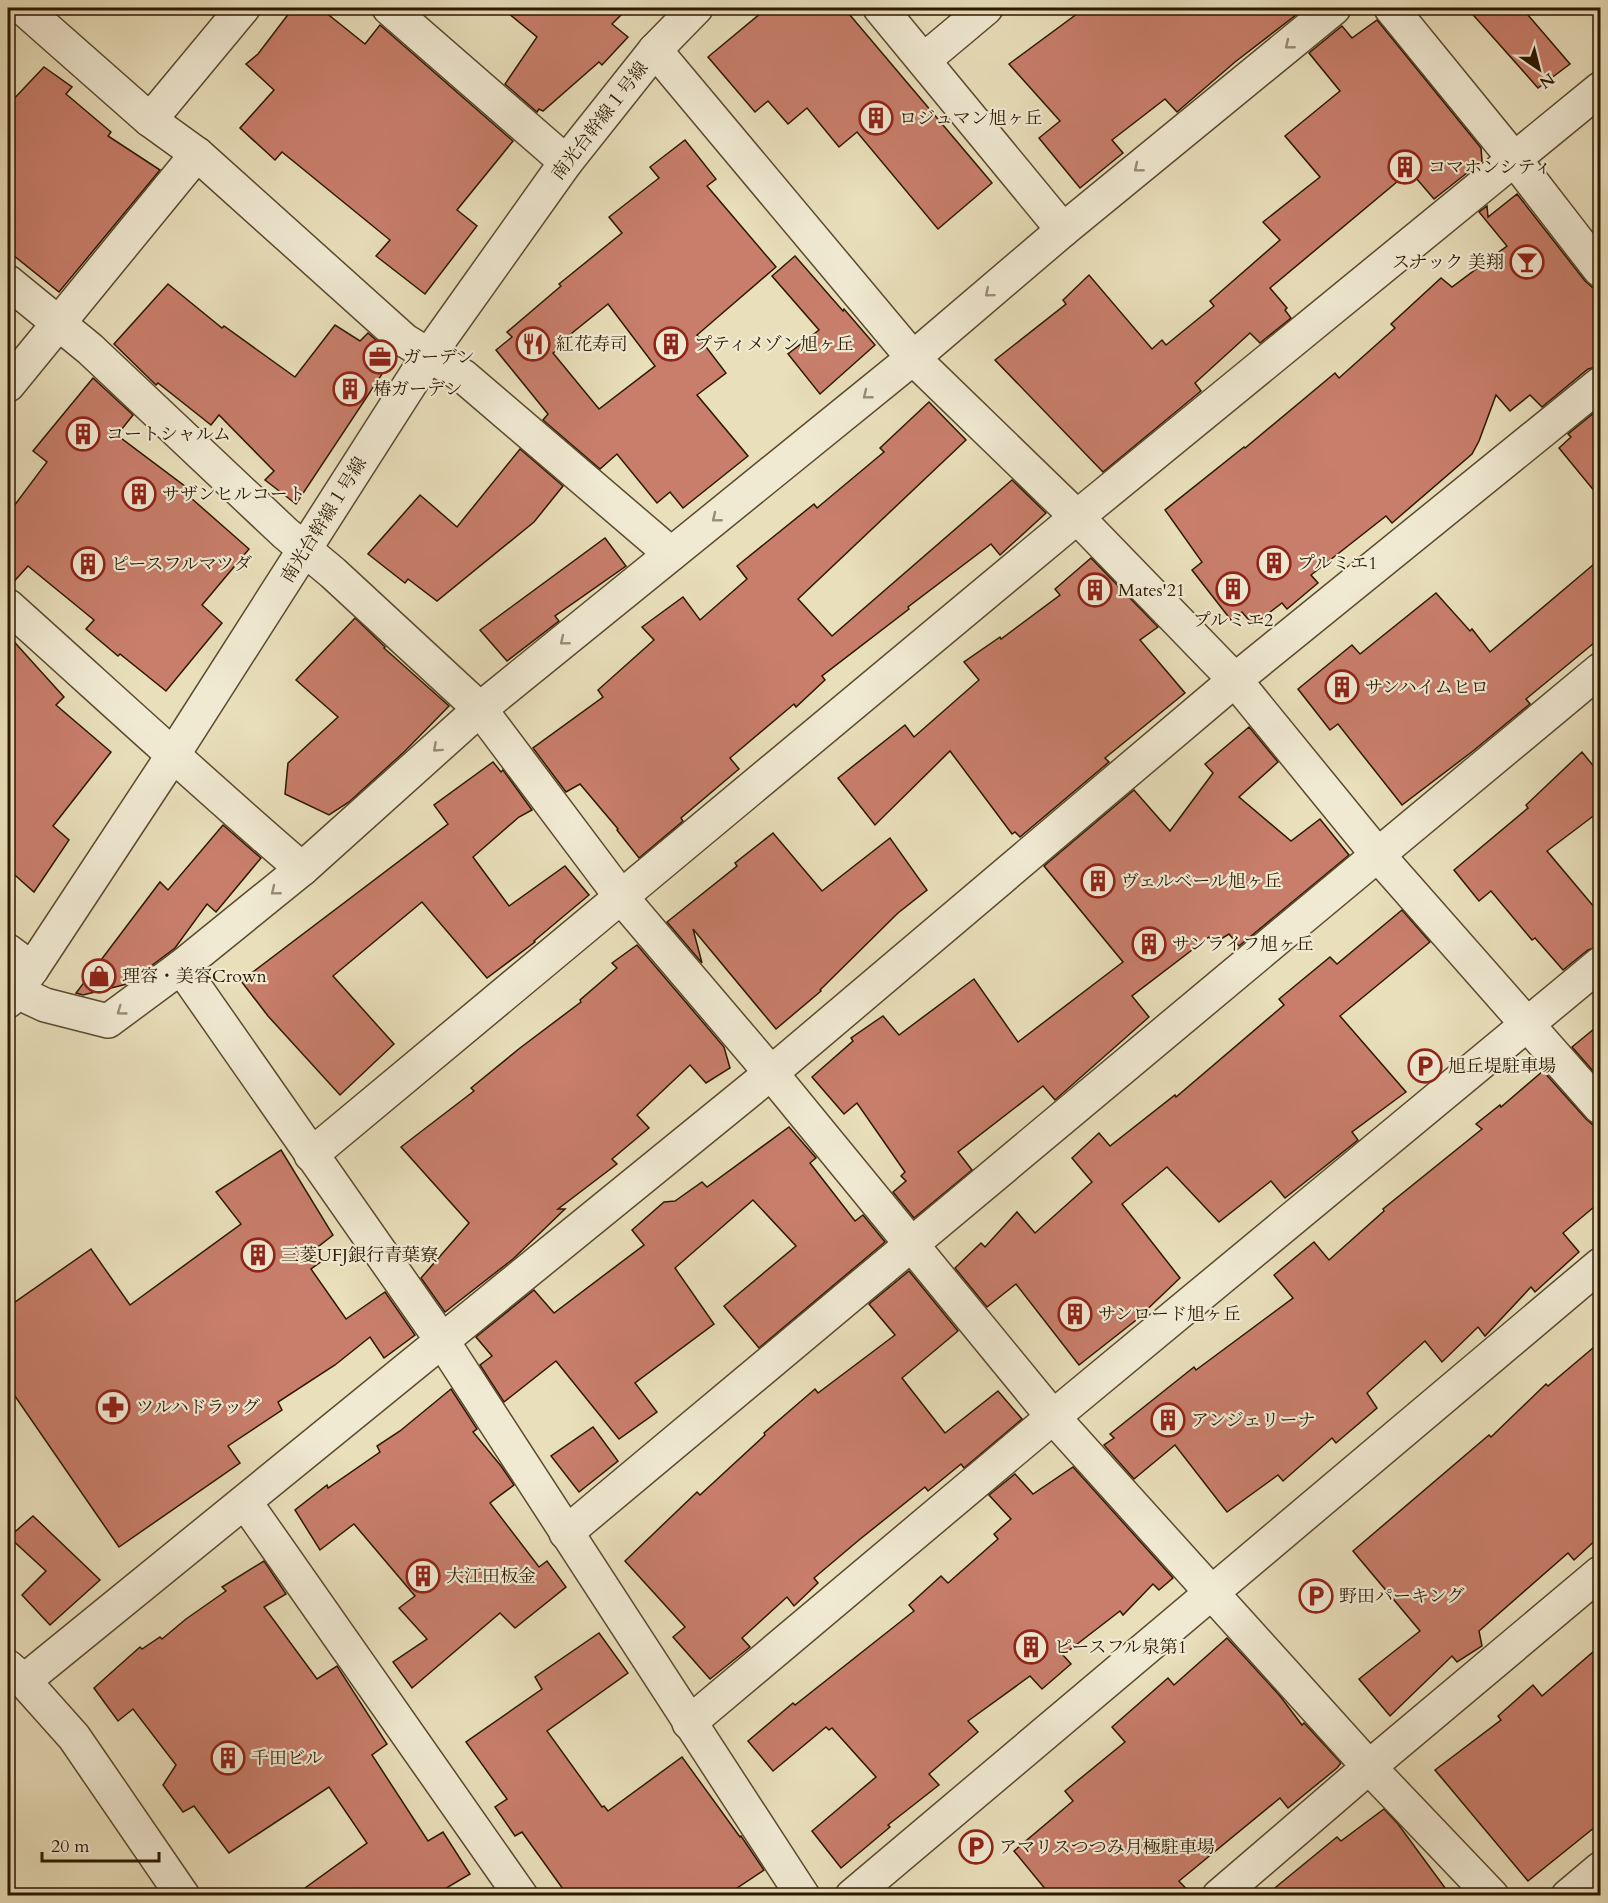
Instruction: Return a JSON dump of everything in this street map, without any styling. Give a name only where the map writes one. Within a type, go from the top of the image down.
[{"type":"street","points":[[23,8],[150,120],[197,154],[404,340],[463,376],[671,554]]},
{"type":"street","points":[[150,120],[243,8]]},
{"type":"street","points":[[389,8],[566,162]]},
{"type":"street","name":"南光台幹線１号線","points":[[16,978],[173,754],[428,356],[566,162],[655,50],[696,8]]},
{"type":"street","points":[[880,8],[1063,230]]},
{"type":"street","points":[[924,60],[986,8]]},
{"type":"street","points":[[16,978],[45,1005],[108,1021],[181,967],[302,869],[480,709],[913,358],[1063,230],[1334,8]]},
{"type":"street","points":[[1391,8],[1515,160],[1600,270]]},
{"type":"street","points":[[655,50],[913,358],[1077,518],[1235,680],[1377,854],[1600,1107]]},
{"type":"street","points":[[311,1155],[1077,518],[1600,89]]},
{"type":"street","points":[[8,385],[197,154]]},
{"type":"street","points":[[8,282],[90,349],[285,533],[306,549],[480,709],[622,898],[771,1073],[1053,1418],[1369,1767],[1492,1896]]},
{"type":"street","points":[[183,1896],[74,1737],[16,1674],[245,1502],[443,1342],[771,1073],[1235,680],[1600,384]]},
{"type":"street","points":[[8,606],[200,781],[302,869]]},
{"type":"street","points":[[566,1533],[1600,670]]},
{"type":"street","points":[[689,1723],[1600,964]]},
{"type":"street","points":[[181,967],[443,1342],[802,1896]]},
{"type":"street","points":[[852,1896],[1600,1265]]},
{"type":"street","points":[[245,1502],[521,1896]]},
{"type":"street","points":[[1219,1896],[1600,1573]]},
{"type":"street","points":[[1568,1896],[1600,1869]]},
{"type":"building","points":[[293,8],[320,8],[365,44],[380,25],[513,141],[457,210],[477,226],[425,294],[376,256],[390,240],[282,152],[275,160],[240,128],[274,90],[246,64],[258,54]]},
{"type":"building","points":[[502,8],[628,8],[612,24],[628,37],[602,65],[599,62],[543,111],[539,109],[537,112],[505,84],[537,37]]},
{"type":"building","name":"ロジュマン旭ヶ丘","points":[[767,8],[844,8],[992,183],[938,229],[857,132],[839,147],[807,108],[788,124],[768,101],[755,112],[708,57]]},
{"type":"building","points":[[1085,8],[1305,8],[1235,62],[1177,112],[1165,99],[1112,140],[1123,153],[1080,188],[1039,138],[1060,121],[1009,64]]},
{"type":"building","points":[[1467,8],[1522,8],[1570,64],[1538,88]]},
{"type":"building","points":[[1377,20],[1481,148],[1482,161],[1434,199],[1410,171],[1270,288],[1287,308],[1285,310],[1291,318],[1260,343],[1250,333],[1195,383],[1201,391],[1103,472],[995,360],[1066,304],[1063,300],[1089,275],[1152,349],[1162,340],[1166,345],[1214,306],[1210,301],[1280,240],[1263,222],[1320,177],[1285,136],[1340,91],[1309,53],[1342,26],[1352,38]]},
{"type":"building","points":[[44,67],[72,87],[66,94],[111,132],[108,136],[160,170],[59,292],[8,251],[8,105]]},
{"type":"building","points":[[685,140],[716,179],[707,186],[776,267],[697,335],[726,373],[697,395],[748,456],[683,508],[670,492],[657,503],[617,454],[600,469],[543,420],[548,414],[496,350],[512,337],[507,332],[561,286],[559,284],[622,233],[609,217],[659,178],[650,167]],"holes":[[[608,304],[655,366],[599,409],[553,353],[558,349],[556,346]]]},
{"type":"building","points":[[1517,194],[1585,281],[1592,287],[1600,288],[1600,366],[1588,369],[1542,407],[1530,395],[1510,411],[1496,395],[1472,454],[1392,523],[1386,516],[1311,575],[1318,583],[1287,609],[1282,603],[1253,625],[1242,612],[1231,620],[1192,570],[1202,562],[1165,510],[1245,448],[1335,373],[1339,378],[1395,328],[1391,324],[1441,278],[1452,287],[1507,246],[1479,212],[1487,206],[1488,217]]},
{"type":"building","points":[[795,256],[875,345],[820,394],[788,354],[819,330],[772,276]]},
{"type":"building","points":[[168,284],[222,328],[224,326],[295,377],[335,325],[360,341],[368,333],[394,356],[296,504],[265,480],[274,471],[219,415],[211,425],[158,383],[156,385],[114,344]]},
{"type":"building","points":[[93,378],[133,415],[117,435],[186,487],[183,491],[249,549],[202,605],[222,623],[166,691],[86,629],[94,620],[28,566],[8,588],[8,514],[47,462],[33,451]]},
{"type":"building","points":[[929,402],[966,440],[798,599],[832,636],[1012,480],[1046,513],[1000,555],[991,544],[822,676],[825,680],[796,707],[794,704],[730,758],[739,769],[681,818],[683,821],[639,858],[580,784],[566,792],[533,748],[603,697],[598,690],[654,640],[642,627],[683,597],[700,620],[747,579],[737,566],[814,504],[817,508],[884,452],[880,448]]},
{"type":"building","points":[[1600,408],[1600,498],[1559,448],[1571,437],[1568,434]]},
{"type":"building","points":[[520,449],[563,486],[534,522],[437,601],[408,579],[405,583],[368,554],[420,495],[457,527]]},
{"type":"building","points":[[605,538],[626,566],[555,616],[559,621],[507,661],[480,630]]},
{"type":"building","points":[[1091,558],[1158,627],[1140,640],[1185,693],[1105,758],[1109,762],[1020,837],[1015,832],[1012,834],[950,751],[875,825],[838,778],[905,725],[914,737],[979,680],[964,662],[1000,637],[1001,639],[1060,595],[1055,589]]},
{"type":"building","points":[[1600,559],[1600,638],[1526,699],[1530,704],[1402,805],[1338,724],[1330,730],[1298,689],[1352,645],[1360,654],[1436,593],[1470,631],[1472,629],[1490,652]]},
{"type":"building","points":[[355,618],[384,648],[449,706],[404,752],[349,802],[329,815],[285,794],[288,763],[338,717],[296,680]]},
{"type":"building","points":[[8,635],[64,697],[56,705],[111,752],[53,826],[69,840],[34,892],[8,869]]},
{"type":"building","points":[[1249,727],[1278,762],[1239,797],[1291,841],[1320,819],[1349,855],[1239,946],[1229,934],[1213,944],[1209,937],[1132,996],[1149,1017],[1055,1100],[1043,1086],[958,1152],[972,1170],[914,1218],[893,1192],[906,1181],[901,1176],[905,1172],[857,1103],[844,1114],[812,1077],[853,1041],[851,1038],[883,1016],[899,1035],[974,979],[1018,1042],[1123,962],[1044,866],[1134,790],[1170,831],[1213,773],[1205,764]]},
{"type":"building","points":[[1582,752],[1600,774],[1600,811],[1547,851],[1600,914],[1600,946],[1588,950],[1563,970],[1535,938],[1532,940],[1491,891],[1479,901],[1454,870],[1528,808],[1526,805]]},
{"type":"building","points":[[493,762],[501,772],[503,770],[532,810],[519,817],[473,857],[509,906],[565,866],[589,895],[535,942],[487,978],[422,902],[333,976],[394,1044],[340,1095],[268,1016],[241,981],[448,824],[434,805]]},
{"type":"building","points":[[223,825],[261,858],[216,912],[207,904],[175,948],[127,984],[83,995],[76,993],[160,882],[168,890]]},
{"type":"building","points":[[773,833],[822,891],[890,838],[927,890],[898,913],[821,991],[776,1029],[693,929],[702,963],[667,922],[737,866],[735,863]]},
{"type":"building","points":[[1402,910],[1430,942],[1340,1016],[1406,1092],[1352,1132],[1358,1140],[1285,1198],[1271,1181],[1219,1222],[1167,1167],[1122,1204],[1180,1278],[1135,1321],[1079,1365],[1016,1284],[987,1307],[955,1268],[981,1243],[985,1247],[1017,1212],[1035,1233],[1092,1182],[1072,1158],[1099,1133],[1110,1146],[1175,1095],[1176,1097],[1284,1005],[1279,999],[1330,957],[1337,964]]},
{"type":"building","points":[[637,945],[724,1047],[730,1068],[706,1083],[690,1065],[637,1115],[649,1128],[612,1159],[617,1164],[558,1209],[565,1209],[513,1259],[445,1312],[421,1278],[469,1223],[401,1147],[474,1091],[471,1088],[520,1048],[581,1002],[580,1000],[617,968],[612,963]]},
{"type":"building","points":[[1600,1024],[1600,1079],[1572,1047]]},
{"type":"building","points":[[1543,1071],[1586,1119],[1593,1125],[1600,1125],[1600,1202],[1563,1233],[1579,1252],[1535,1292],[1531,1287],[1485,1336],[1478,1327],[1442,1362],[1425,1341],[1367,1393],[1377,1408],[1336,1443],[1332,1438],[1283,1481],[1278,1475],[1227,1512],[1175,1445],[1134,1479],[1104,1445],[1114,1438],[1110,1434],[1194,1367],[1196,1370],[1293,1298],[1274,1275],[1314,1242],[1329,1260],[1384,1211],[1383,1209],[1482,1129],[1476,1124],[1500,1105],[1501,1107]]},
{"type":"building","points":[[789,1127],[816,1158],[810,1163],[855,1221],[863,1215],[885,1242],[759,1348],[724,1306],[796,1246],[753,1200],[675,1268],[714,1324],[635,1383],[657,1412],[619,1439],[556,1361],[504,1402],[480,1365],[492,1356],[476,1337],[534,1290],[554,1313],[644,1245],[632,1230],[664,1202],[675,1201],[702,1182],[707,1187]]},
{"type":"building","points":[[281,1150],[333,1235],[314,1250],[322,1261],[311,1269],[346,1319],[385,1292],[415,1335],[384,1358],[370,1337],[335,1365],[278,1402],[282,1410],[228,1446],[240,1463],[119,1547],[8,1386],[8,1307],[91,1249],[130,1305],[241,1224],[216,1192]]},
{"type":"building","points":[[909,1271],[958,1331],[902,1378],[945,1433],[998,1391],[1022,1419],[964,1468],[961,1464],[928,1491],[925,1487],[859,1540],[814,1578],[818,1583],[794,1606],[787,1597],[742,1638],[750,1647],[710,1679],[673,1637],[685,1627],[625,1561],[697,1492],[700,1495],[765,1435],[764,1433],[815,1389],[818,1393],[895,1335],[869,1304]]},
{"type":"building","points":[[1600,1342],[1600,1536],[1574,1560],[1568,1553],[1479,1631],[1482,1646],[1457,1662],[1452,1656],[1390,1716],[1359,1679],[1420,1631],[1353,1551],[1489,1435],[1491,1437],[1546,1384],[1548,1386]]},
{"type":"building","points":[[451,1389],[477,1429],[473,1432],[514,1485],[490,1503],[539,1567],[547,1561],[566,1587],[515,1628],[500,1613],[412,1688],[393,1662],[427,1639],[399,1608],[415,1596],[354,1524],[320,1550],[295,1510],[327,1485],[328,1488],[380,1452],[377,1446],[400,1431]]},
{"type":"building","points":[[593,1427],[618,1461],[579,1492],[551,1456]]},
{"type":"building","points":[[1073,1467],[1173,1578],[1159,1590],[1153,1584],[1123,1615],[1120,1611],[1063,1655],[1071,1664],[1042,1689],[1030,1676],[968,1721],[978,1732],[929,1774],[939,1785],[888,1825],[890,1827],[841,1868],[812,1831],[876,1777],[832,1728],[829,1730],[826,1727],[773,1771],[748,1741],[793,1703],[795,1705],[914,1611],[909,1605],[941,1576],[948,1583],[998,1539],[994,1534],[1011,1519],[989,1495],[1015,1474],[1033,1494]]},
{"type":"building","points":[[33,1516],[100,1580],[50,1625],[22,1595],[46,1571],[9,1537]]},
{"type":"building","points":[[264,1561],[286,1594],[264,1607],[317,1679],[337,1666],[387,1744],[372,1755],[428,1841],[443,1832],[470,1874],[433,1896],[294,1896],[367,1843],[329,1787],[229,1853],[194,1806],[183,1812],[163,1785],[176,1765],[133,1709],[118,1721],[94,1688],[140,1647],[142,1649],[160,1637],[162,1639],[226,1591],[222,1587]]},
{"type":"building","points":[[599,1633],[628,1673],[547,1731],[602,1807],[604,1806],[608,1811],[682,1757],[764,1870],[725,1896],[568,1896],[522,1832],[515,1836],[495,1807],[507,1799],[466,1742],[542,1689],[535,1677]]},
{"type":"building","points":[[1227,1638],[1280,1696],[1302,1725],[1304,1723],[1341,1763],[1288,1808],[1280,1798],[1179,1881],[1193,1896],[1051,1896],[1014,1851],[1073,1801],[1065,1791],[1125,1742],[1112,1727],[1168,1678],[1174,1685]]},
{"type":"building","points":[[1600,1646],[1600,1823],[1528,1881],[1435,1770],[1501,1720],[1498,1716],[1533,1685],[1542,1696]]},
{"type":"building","points":[[1384,1809],[1398,1824],[1451,1896],[1265,1896],[1337,1837],[1341,1841]]},
{"type":"place","name":"ロジュマン旭ヶ丘","points":[[876,118]]},
{"type":"place","name":"コマホンシティ","points":[[1405,167]]},
{"type":"place","name":"スナック 美翔","points":[[1527,262]]},
{"type":"place","name":"紅花寿司","points":[[533,344]]},
{"type":"place","name":"プティメゾン旭ヶ丘","points":[[671,344]]},
{"type":"place","name":"ガーデン","points":[[380,357]]},
{"type":"place","name":"椿ガーデン","points":[[350,389]]},
{"type":"place","name":"コートシャルム","points":[[83,434]]},
{"type":"place","name":"サザンヒルコート","points":[[139,494]]},
{"type":"place","name":"プルミエ1","points":[[1274,563]]},
{"type":"place","name":"ピースフルマツダ","points":[[88,564]]},
{"type":"place","name":"プルミエ2","points":[[1233,589]]},
{"type":"place","name":"Mates'21","points":[[1095,590]]},
{"type":"place","name":"サンハイムヒロ","points":[[1342,687]]},
{"type":"place","name":"ヴェルベール旭ヶ丘","points":[[1098,881]]},
{"type":"place","name":"サンライフ旭ヶ丘","points":[[1149,944]]},
{"type":"place","name":"理容・美容Crown","points":[[99,976]]},
{"type":"place","name":"旭丘堤駐車場","points":[[1425,1066]]},
{"type":"place","name":"三菱UFJ銀行青葉寮","points":[[258,1255]]},
{"type":"place","name":"サンロード旭ヶ丘","points":[[1075,1314]]},
{"type":"place","name":"ツルハドラッグ","points":[[113,1407]]},
{"type":"place","name":"アンジェリーナ","points":[[1168,1420]]},
{"type":"place","name":"大江田板金","points":[[423,1576]]},
{"type":"place","name":"野田パーキング","points":[[1316,1596]]},
{"type":"place","name":"ピースフル泉第1","points":[[1031,1647]]},
{"type":"place","name":"千田ビル","points":[[228,1758]]},
{"type":"place","name":"アマリスつつみ月極駐車場","points":[[976,1847]]}]
